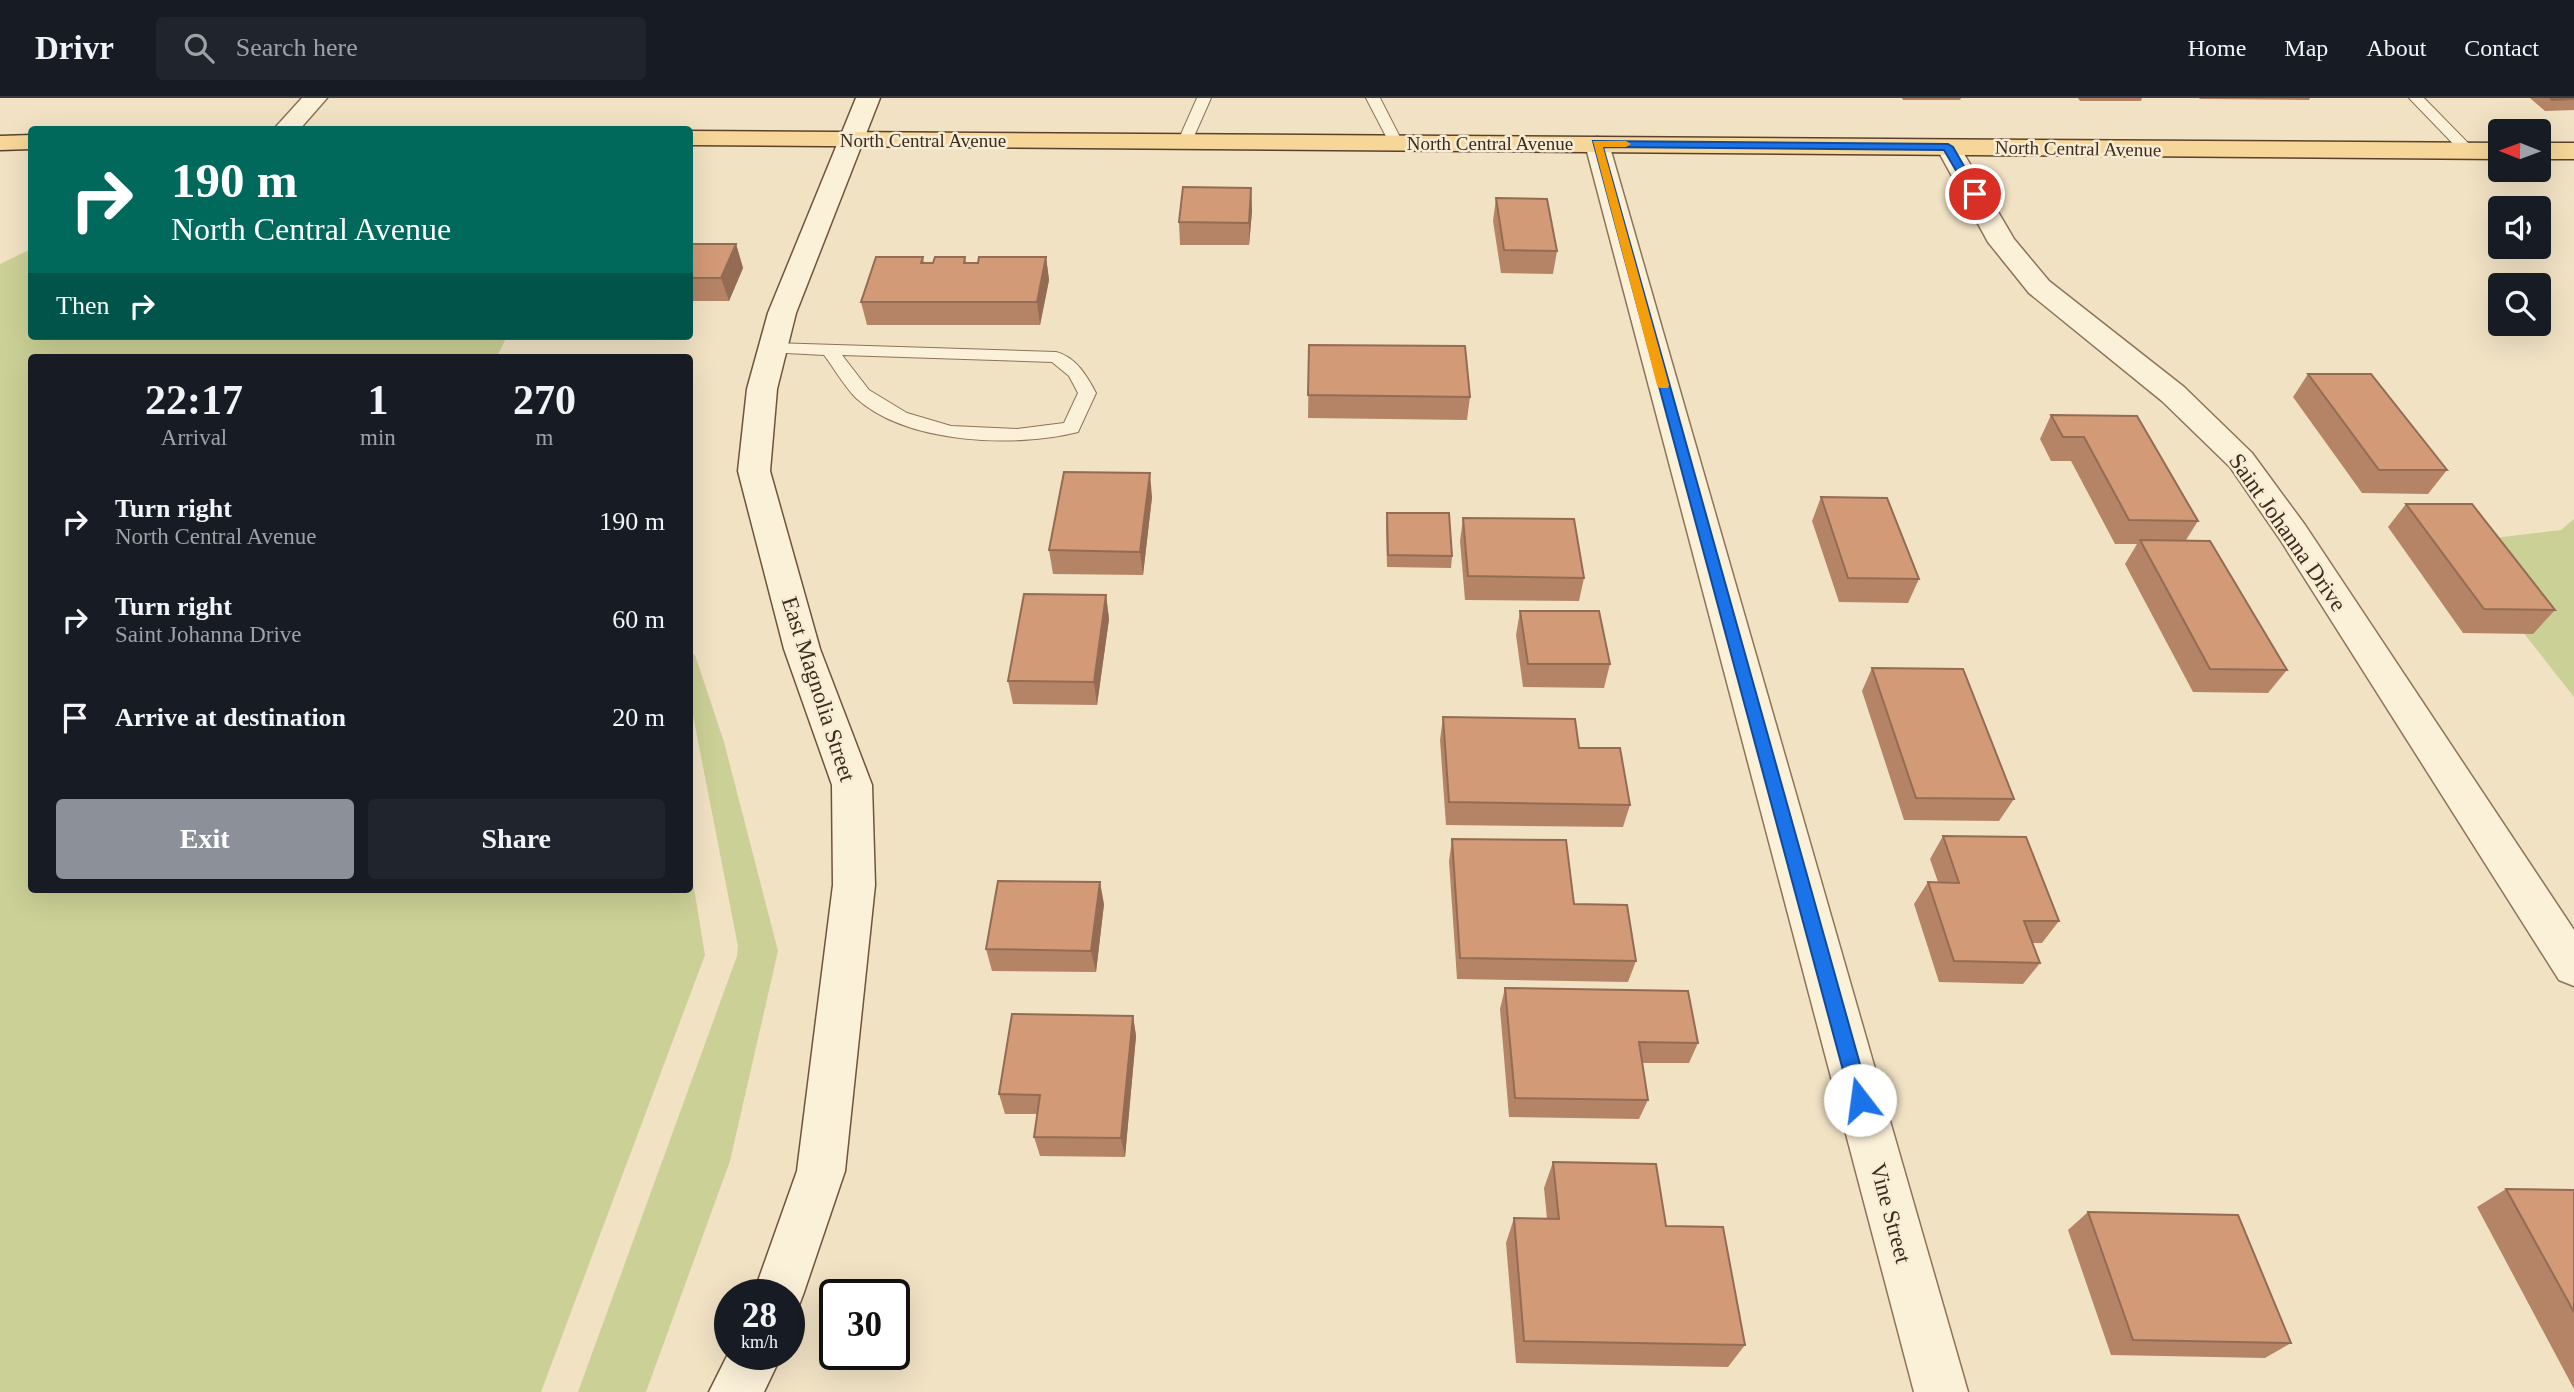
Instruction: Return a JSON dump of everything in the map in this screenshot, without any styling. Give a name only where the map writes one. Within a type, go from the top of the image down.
[{"type":"main road","name":"North Central Avenue","points":[[693,138],[2488,151]]},
{"type":"main road","points":[[0,143],[28,142]]},
{"type":"main road","points":[[2552,151],[2574,151]]},
{"type":"street","points":[[289,126],[315,98]]},
{"type":"street","name":"East Magnolia Street","points":[[784,1279],[821,1171],[854,885],[852,785],[802,649],[754,471],[762,389],[782,313],[868,98]]},
{"type":"street","name":"Vine Street","points":[[1597,144],[1941,1392]]},
{"type":"street","name":"Saint Johanna Drive","points":[[1948,147],[2002,242],[2039,287],[2173,394],[2241,460],[2293,533],[2574,967]]},
{"type":"street","points":[[736,1392],[748,1370]]},
{"type":"lane","points":[[1185,141],[1204,98]]},
{"type":"lane","points":[[1373,98],[1396,143]]},
{"type":"lane","points":[[2416,98],[2468,151]]},
{"type":"lane","points":[[773,348],[1056,357],[1076,373],[1087,393],[1071,428],[1017,435],[950,432],[901,417],[863,394],[830,350]]},
{"type":"green space","points":[[28,250],[28,340],[505,340],[498,354],[28,354],[28,893],[693,893],[693,882],[705,955],[541,1392],[0,1392],[0,264]]},
{"type":"green space","points":[[2574,519],[2574,697],[2453,543],[2561,530]]},
{"type":"green space","points":[[693,654],[724,742],[778,951],[730,1161],[646,1392],[578,1392],[737,956],[738,946],[693,715]]},
{"type":"building","points":[[2550,98],[2574,98],[2574,99],[2552,100]]},
{"type":"building","points":[[1183,187],[1251,188],[1249,223],[1179,222]]},
{"type":"building","points":[[1496,198],[1547,199],[1557,251],[1504,250]]},
{"type":"building","points":[[693,244],[736,244],[721,278],[693,278]]},
{"type":"building","points":[[876,257],[923,257],[921,263],[933,263],[935,257],[965,257],[964,263],[978,263],[979,257],[1046,257],[1037,302],[861,302]]},
{"type":"building","points":[[1309,345],[1465,346],[1470,397],[1308,395]]},
{"type":"building","points":[[2308,374],[2371,374],[2447,470],[2379,470]]},
{"type":"building","points":[[2051,415],[2137,416],[2198,521],[2129,520],[2084,437],[2063,437]]},
{"type":"building","points":[[1064,472],[1150,473],[1140,552],[1049,550]]},
{"type":"building","points":[[1821,497],[1887,498],[1919,579],[1848,578]]},
{"type":"building","points":[[2406,504],[2472,504],[2555,610],[2484,609]]},
{"type":"building","points":[[1387,513],[1449,513],[1452,556],[1388,555]]},
{"type":"building","points":[[1463,518],[1574,519],[1584,578],[1468,576]]},
{"type":"building","points":[[2140,540],[2210,541],[2287,670],[2210,669]]},
{"type":"building","points":[[1024,594],[1106,595],[1094,682],[1008,681]]},
{"type":"building","points":[[1520,611],[1599,611],[1610,664],[1528,664]]},
{"type":"building","points":[[1872,668],[1963,669],[2014,799],[1916,798]]},
{"type":"building","points":[[1443,717],[1575,719],[1579,748],[1620,748],[1630,805],[1449,802]]},
{"type":"building","points":[[1943,836],[2026,837],[2059,921],[2024,921],[2040,963],[1954,961],[1928,882],[1959,883]]},
{"type":"building","points":[[1452,839],[1566,840],[1574,904],[1627,905],[1636,961],[1460,958]]},
{"type":"building","points":[[998,881],[1100,882],[1091,951],[986,949]]},
{"type":"building","points":[[1505,988],[1688,991],[1698,1043],[1639,1042],[1648,1100],[1515,1098]]},
{"type":"building","points":[[1012,1014],[1133,1016],[1121,1138],[1034,1137],[1040,1095],[999,1094]]},
{"type":"building","points":[[1553,1162],[1656,1164],[1666,1226],[1723,1227],[1745,1345],[1524,1341],[1514,1218],[1559,1219]]},
{"type":"building","points":[[2506,1189],[2574,1190],[2574,1312]]},
{"type":"building","points":[[2088,1212],[2238,1215],[2291,1343],[2133,1340]]},
{"type":"slow traffic","points":[[1626,144],[1597,144],[1663,385]]},
{"type":"route","points":[[1860,1100],[1597,144],[1948,147],[1975,194]]}]
